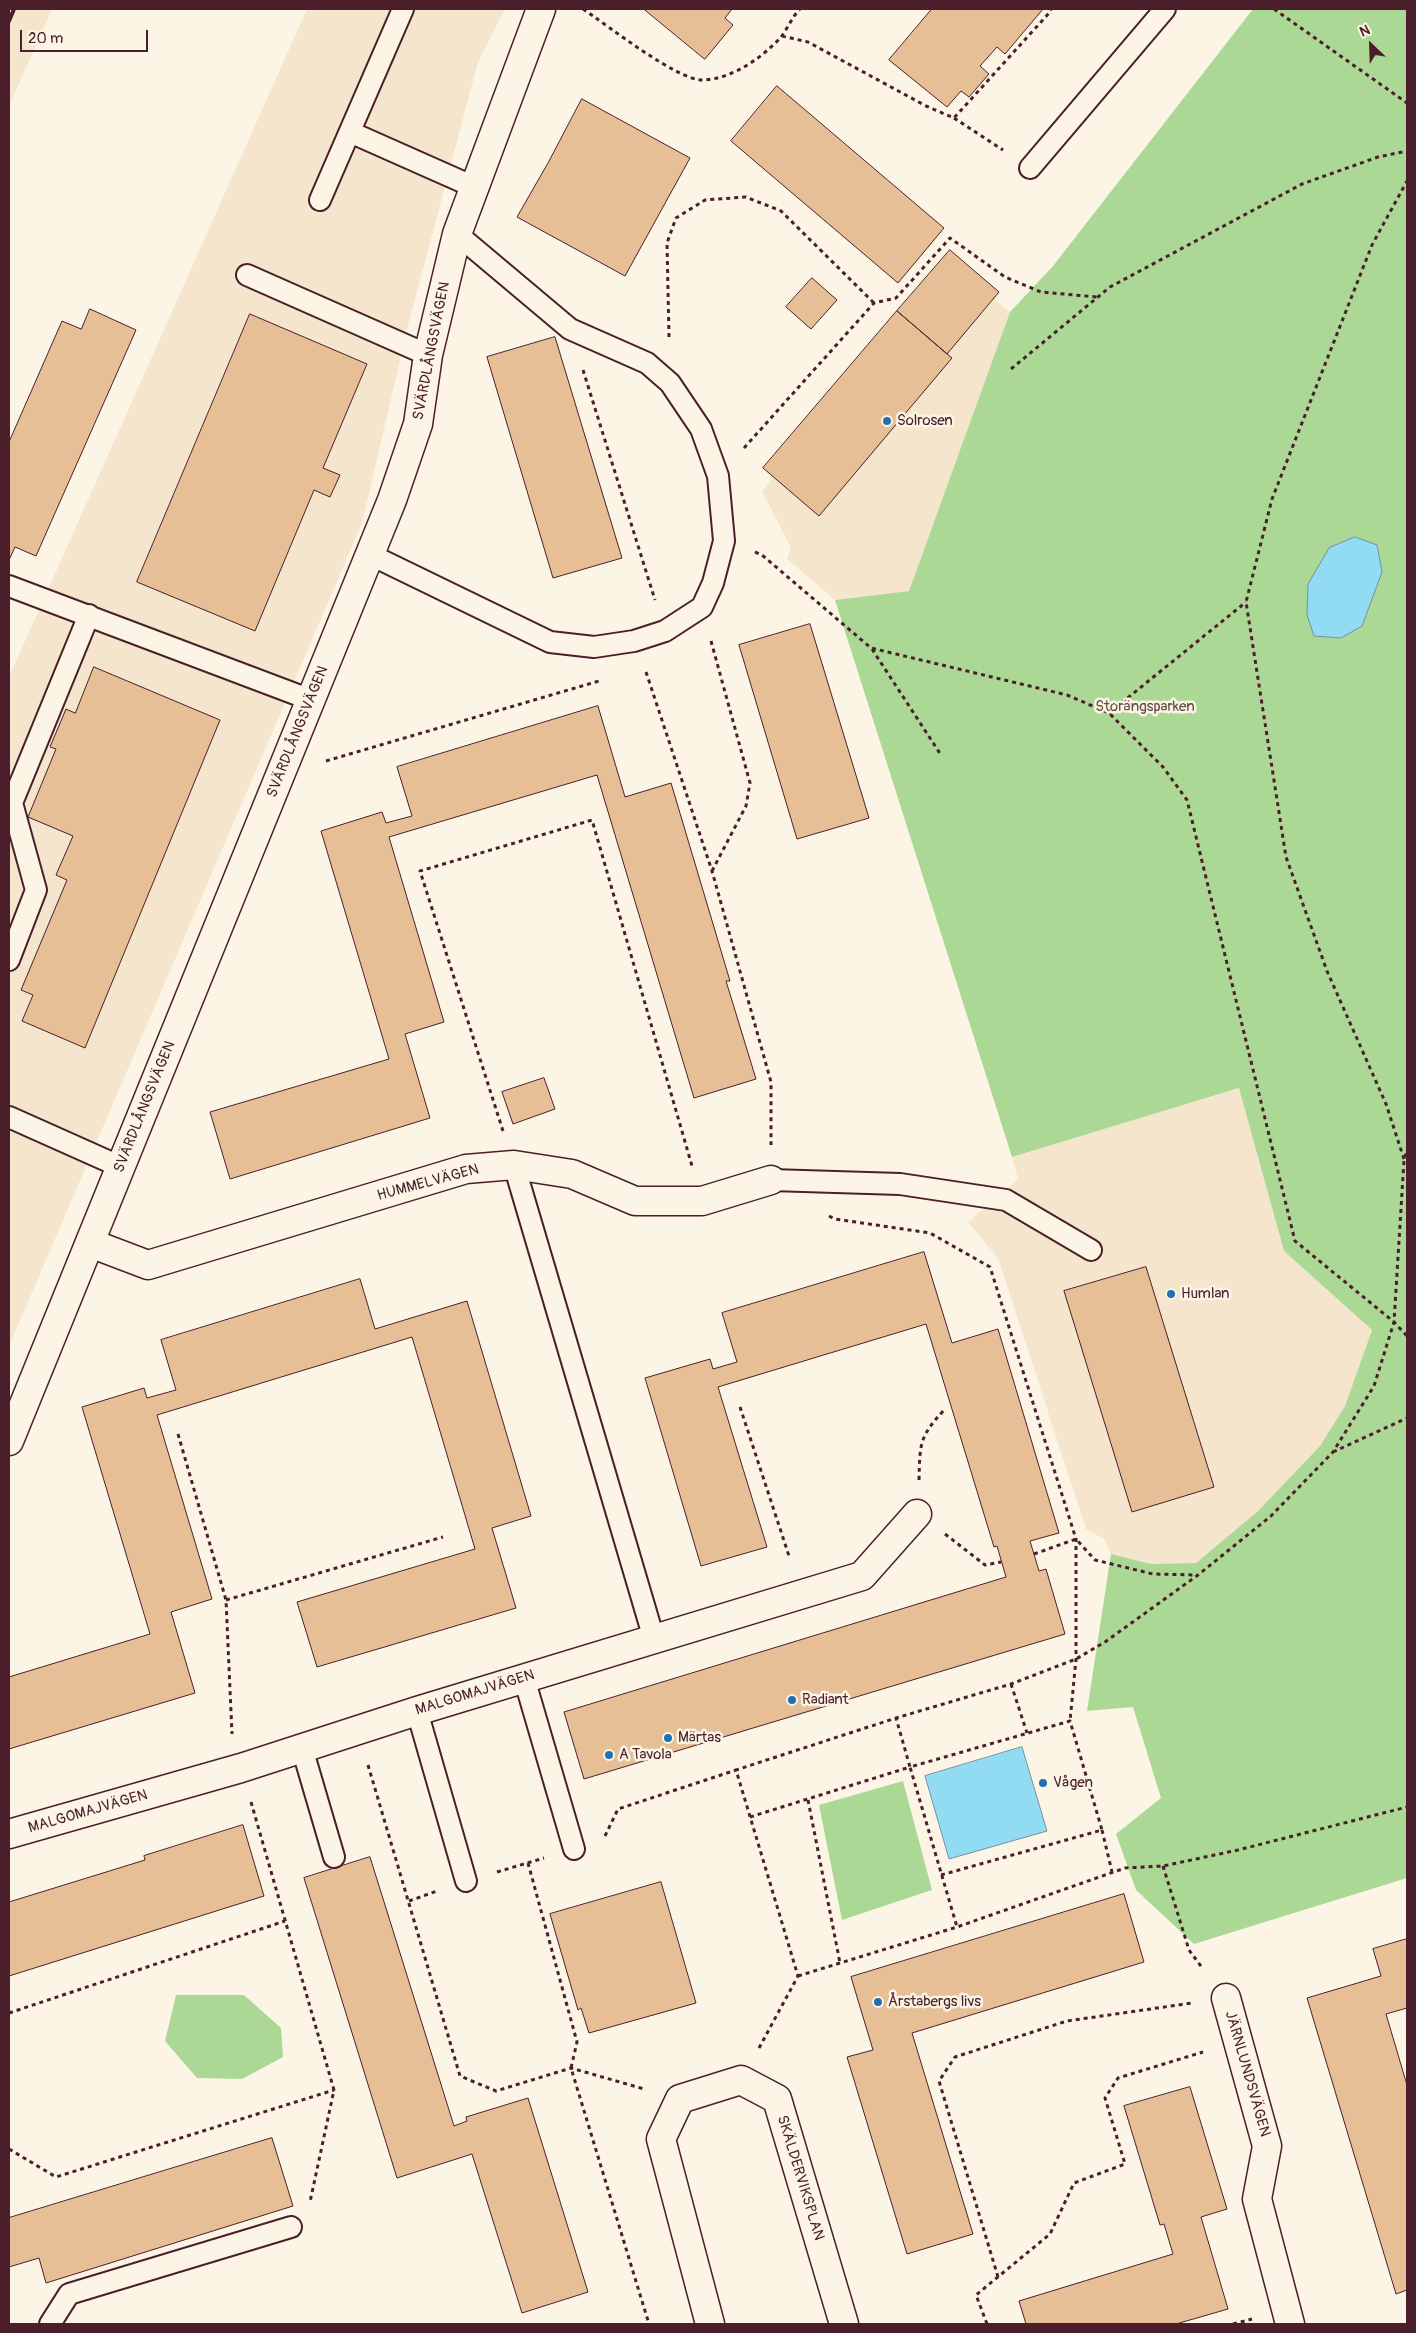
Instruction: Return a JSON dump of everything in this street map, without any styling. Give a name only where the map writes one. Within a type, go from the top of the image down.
[{"type":"street","name":"SVÄRDLÅNGSVÄGEN","points":[[9,1441],[371,555],[418,424],[428,355],[457,234],[541,9]]},
{"type":"street","name":"HUMMELVÄGEN","points":[[90,1243],[148,1265],[466,1169],[514,1165],[572,1174],[635,1201],[702,1201],[771,1180]]},
{"type":"street","name":"MALGOMAJVÄGEN","points":[[9,1834],[242,1768],[417,1711],[862,1576],[917,1514]]},
{"type":"street","name":"JÄRNLUNDSVÄGEN","points":[[1226,1998],[1267,2146],[1257,2199],[1290,2324]]},
{"type":"street","points":[[710,2324],[661,2139],[680,2099],[741,2080]]},
{"type":"street","name":"SKÄLDERVIKSPLAN","points":[[741,2080],[777,2100],[844,2324]]},
{"type":"lane","points":[[320,200],[403,9]]},
{"type":"lane","points":[[1030,168],[1165,9]]},
{"type":"lane","points":[[350,132],[474,187]]},
{"type":"lane","points":[[371,555],[550,642],[594,647],[634,641],[665,632],[702,607],[713,583],[724,542],[718,476],[702,429],[670,383],[647,363],[570,329],[457,234]]},
{"type":"lane","points":[[246,275],[428,355]]},
{"type":"lane","points":[[9,586],[311,700]]},
{"type":"lane","points":[[9,960],[36,890],[12,803],[89,615]]},
{"type":"lane","points":[[9,1117],[121,1167]]},
{"type":"lane","points":[[514,1165],[654,1639]]},
{"type":"lane","points":[[771,1180],[900,1184],[1006,1200],[1091,1250]]},
{"type":"lane","points":[[524,1678],[574,1849]]},
{"type":"lane","points":[[417,1711],[466,1881]]},
{"type":"lane","points":[[302,1748],[334,1857]]},
{"type":"lane","points":[[50,2324],[69,2294],[291,2227]]},
{"type":"path","points":[[582,9],[682,75],[702,80],[725,77],[754,61],[782,36],[790,21],[800,9]]},
{"type":"path","points":[[954,118],[1050,12],[1050,9]]},
{"type":"path","points":[[1274,9],[1407,103]]},
{"type":"path","points":[[782,36],[808,42],[933,110],[954,118],[1030,168]]},
{"type":"path","points":[[1011,369],[1110,287],[1302,184],[1378,157],[1407,151]]},
{"type":"path","points":[[1404,1160],[1386,1104],[1326,971],[1286,857],[1246,602],[1272,499],[1372,245],[1407,181]]},
{"type":"path","points":[[670,383],[667,243],[676,218],[705,200],[746,197],[781,211],[874,303]]},
{"type":"path","points":[[718,476],[874,303],[896,298],[950,238],[1005,277],[1041,292],[1097,298]]},
{"type":"path","points":[[570,329],[665,632]]},
{"type":"path","points":[[724,542],[762,555],[871,648],[941,755]]},
{"type":"path","points":[[1109,713],[1246,602]]},
{"type":"path","points":[[702,607],[750,782],[746,806],[712,871]]},
{"type":"path","points":[[871,648],[1067,695],[1109,713],[1163,766],[1187,800],[1296,1241],[1394,1322],[1407,1336]]},
{"type":"path","points":[[280,775],[606,679]]},
{"type":"path","points":[[514,1165],[420,871],[592,820],[702,1201]]},
{"type":"path","points":[[798,1976],[736,1770],[896,1718],[1012,1684],[1076,1659],[1105,1642],[1198,1575],[1271,1516],[1333,1452],[1374,1386],[1394,1322],[1404,1160],[1407,1152]]},
{"type":"path","points":[[740,1407],[801,1595]]},
{"type":"path","points":[[920,1447],[928,1427],[945,1409]]},
{"type":"path","points":[[1333,1452],[1407,1418]]},
{"type":"path","points":[[178,1434],[226,1600],[231,1730],[334,2090],[306,2221],[291,2227]]},
{"type":"path","points":[[917,1514],[986,1565],[1002,1562]]},
{"type":"path","points":[[226,1600],[443,1537]]},
{"type":"path","points":[[1034,1554],[1076,1539],[1095,1560],[1153,1574],[1198,1575]]},
{"type":"path","points":[[1076,1659],[1070,1721],[1102,1830],[1112,1872]]},
{"type":"path","points":[[1012,1684],[1027,1734]]},
{"type":"path","points":[[896,1718],[956,1927]]},
{"type":"path","points":[[750,1817],[910,1767],[1070,1721]]},
{"type":"path","points":[[358,1730],[460,2076],[496,2091],[571,2068],[680,2099]]},
{"type":"path","points":[[808,1800],[840,1963]]},
{"type":"path","points":[[741,2080],[798,1976],[956,1927],[1125,1868],[1163,1866],[1238,1850],[1407,1807]]},
{"type":"path","points":[[941,1876],[1102,1830]]},
{"type":"path","points":[[528,1863],[576,2042],[571,2068],[649,2324]]},
{"type":"path","points":[[1163,1866],[1188,1950],[1226,1998]]},
{"type":"path","points":[[9,2013],[285,1921]]},
{"type":"path","points":[[998,2277],[939,2081],[955,2057],[1067,2021],[1226,1998]]},
{"type":"path","points":[[987,2324],[976,2295],[1050,2234],[1074,2183],[1124,2164],[1105,2098],[1118,2078],[1238,2041]]},
{"type":"path","points":[[9,2149],[56,2177],[334,2090]]},
{"type":"shaded area","points":[[9,9],[52,9],[9,106]]},
{"type":"shaded area","points":[[307,9],[505,9],[478,62],[409,322],[362,523],[9,1346],[9,677]]},
{"type":"shaded area","name":"Solrosen","points":[[950,250],[999,292],[994,299],[1010,312],[909,591],[835,600],[787,559],[791,548],[762,491],[773,477],[763,468]]},
{"type":"shaded area","name":"Humlan","points":[[1240,1088],[1284,1251],[1372,1330],[1345,1406],[1320,1446],[1257,1512],[1196,1563],[1151,1564],[1111,1554],[1104,1539],[1086,1529],[998,1258],[968,1222],[1018,1179],[1012,1157]]},
{"type":"green space","name":"Storängsparken","points":[[1253,9],[1407,9],[1407,1878],[1194,1944],[1136,1890],[1116,1834],[1161,1798],[1133,1707],[1087,1711],[1111,1554],[1151,1564],[1196,1563],[1257,1512],[1320,1446],[1345,1406],[1372,1330],[1284,1251],[1239,1088],[1012,1157],[835,600],[909,591],[1010,312],[1053,266]]},
{"type":"green space","points":[[903,1781],[932,1890],[842,1920],[819,1805]]},
{"type":"green space","points":[[176,1995],[244,1995],[281,2028],[283,2057],[242,2079],[197,2078],[165,2041]]},
{"type":"water","points":[[1355,537],[1377,545],[1382,572],[1362,626],[1341,638],[1314,636],[1307,615],[1308,584],[1329,548]]},
{"type":"water","points":[[1022,1747],[1047,1831],[949,1859],[925,1776]]},
{"type":"building","points":[[644,9],[732,9],[725,18],[733,25],[705,59]]},
{"type":"building","points":[[932,9],[1043,9],[1005,54],[997,47],[980,66],[989,74],[969,97],[961,91],[947,107],[889,60]]},
{"type":"building","points":[[777,86],[944,228],[898,283],[731,141]]},
{"type":"building","points":[[582,99],[690,158],[625,276],[517,217]]},
{"type":"building","points":[[950,250],[999,292],[947,354],[897,311]]},
{"type":"building","points":[[812,278],[837,300],[811,329],[786,307]]},
{"type":"building","points":[[90,309],[136,330],[36,556],[15,547],[9,560],[9,442],[62,321],[81,329]]},
{"type":"building","points":[[897,311],[952,358],[819,516],[763,468]]},
{"type":"building","points":[[250,314],[367,364],[323,468],[340,475],[330,497],[314,490],[255,631],[137,582]]},
{"type":"building","points":[[555,337],[622,558],[553,578],[487,357]]},
{"type":"building","points":[[810,624],[869,818],[797,839],[739,645]]},
{"type":"building","points":[[94,667],[220,720],[85,1048],[22,1021],[33,995],[21,990],[67,880],[56,875],[73,836],[28,817],[56,749],[50,747],[66,709],[75,713]]},
{"type":"building","points":[[598,706],[625,797],[671,783],[730,981],[726,981],[756,1079],[694,1098],[597,775],[389,837],[444,1022],[405,1034],[430,1118],[230,1179],[210,1112],[389,1059],[321,831],[382,812],[386,823],[412,816],[397,767]]},
{"type":"building","points":[[544,1078],[555,1109],[513,1124],[502,1092]]},
{"type":"building","points":[[924,1252],[952,1343],[998,1329],[1059,1533],[1030,1541],[1039,1571],[1046,1569],[1065,1634],[584,1779],[564,1712],[1006,1577],[997,1546],[994,1547],[926,1324],[718,1387],[767,1547],[701,1566],[645,1378],[710,1359],[713,1369],[737,1362],[722,1313]]},
{"type":"building","points":[[1146,1267],[1214,1487],[1132,1512],[1064,1291]]},
{"type":"building","points":[[360,1279],[375,1329],[467,1301],[531,1516],[492,1528],[516,1608],[317,1667],[297,1602],[475,1549],[412,1337],[157,1415],[212,1599],[171,1612],[195,1693],[9,1749],[9,1677],[150,1634],[82,1407],[144,1388],[147,1398],[176,1390],[161,1340]]},
{"type":"building","points":[[243,1825],[264,1896],[9,1976],[9,1902],[145,1860],[144,1856]]},
{"type":"building","points":[[370,1857],[454,2126],[467,2121],[466,2117],[528,2098],[588,2292],[522,2313],[472,2154],[397,2178],[304,1878]]},
{"type":"building","points":[[661,1882],[696,2003],[589,2033],[581,2008],[578,2010],[550,1914]]},
{"type":"building","points":[[1124,1894],[1144,1962],[912,2033],[973,2234],[907,2254],[847,2057],[873,2050],[851,1977]]},
{"type":"building","points":[[1407,1939],[1407,2008],[1386,2014],[1407,2085],[1407,2290],[1396,2294],[1307,1998],[1381,1976],[1373,1949]]},
{"type":"building","points":[[1190,2087],[1227,2209],[1201,2217],[1228,2309],[1176,2324],[1026,2324],[1019,2301],[1173,2254],[1164,2224],[1160,2225],[1124,2106]]},
{"type":"building","points":[[272,2138],[293,2206],[46,2283],[39,2258],[9,2267],[9,2218]]},
{"type":"railway","points":[[9,21],[14,9]]},
{"type":"place","name":"Solrosen","points":[[887,421]]},
{"type":"place","name":"Humlan","points":[[1171,1294]]},
{"type":"place","name":"Radiant","points":[[792,1700]]},
{"type":"place","name":"Märtas","points":[[668,1738]]},
{"type":"place","name":"A Tavola","points":[[609,1755]]},
{"type":"place","name":"Vågen","points":[[1043,1783]]},
{"type":"place","name":"Årstabergs livs","points":[[878,2002]]}]
